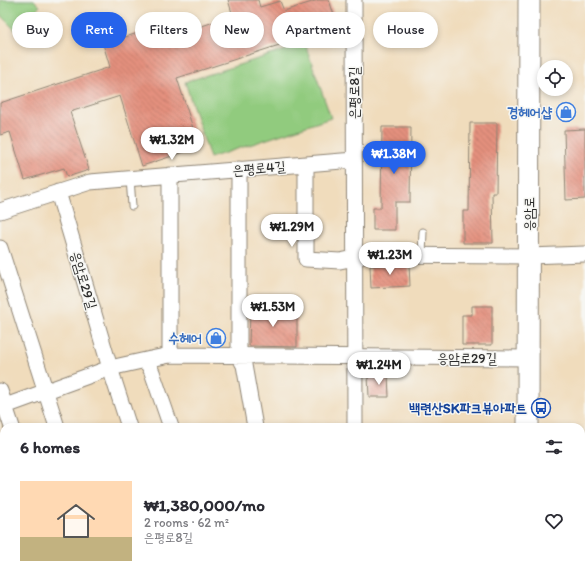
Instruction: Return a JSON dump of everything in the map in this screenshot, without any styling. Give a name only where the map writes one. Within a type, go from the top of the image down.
[{"type":"main road","name":"응암로","points":[[528,423],[529,0]]},
{"type":"street","name":"은평로8길","points":[[354,0],[355,423]]},
{"type":"street","name":"은평로4길","points":[[0,211],[90,182],[354,160]]},
{"type":"street","points":[[306,164],[306,259],[340,261],[369,255],[528,256],[585,254]]},
{"type":"street","points":[[239,170],[239,356],[244,365],[254,423]]},
{"type":"street","points":[[170,175],[170,355]]},
{"type":"street","name":"응암로29길","points":[[58,192],[128,423]]},
{"type":"street","points":[[0,248],[56,423]]},
{"type":"street","name":"응암로29길","points":[[2,407],[110,368],[170,355],[528,358]]},
{"type":"street","points":[[146,360],[152,372],[170,423]]},
{"type":"street","points":[[0,391],[2,407],[10,423]]},
{"type":"lane","points":[[130,178],[132,206]]},
{"type":"lane","points":[[422,255],[423,232]]},
{"type":"green space","points":[[0,0],[34,0],[40,6],[34,12],[12,12],[12,27],[0,15]]},
{"type":"green space","points":[[292,48],[306,48],[331,118],[210,158],[185,82]]},
{"type":"building","points":[[228,0],[258,0],[260,7],[280,1],[284,11],[318,0],[329,0],[333,12],[272,12],[272,47],[177,78],[199,147],[142,166],[120,96],[70,112],[89,170],[67,177],[64,168],[25,180],[10,132],[0,135],[0,103],[110,67],[104,48],[127,48],[127,36],[135,34],[135,48],[202,48],[202,26],[210,23],[210,48],[264,48],[264,12],[232,12]]},
{"type":"building","points":[[470,123],[497,123],[496,193],[492,193],[493,243],[463,243],[463,211],[469,211]]},
{"type":"building","points":[[382,127],[411,127],[410,202],[395,202],[395,230],[373,230],[373,208],[381,208]]},
{"type":"building","points":[[585,129],[585,199],[566,200],[564,130]]},
{"type":"building","points":[[409,264],[410,286],[371,288],[370,266]]},
{"type":"building","points":[[472,306],[492,306],[492,345],[462,345],[462,315],[472,315]]},
{"type":"building","points":[[250,309],[297,310],[297,347],[249,346]]},
{"type":"building","points":[[388,374],[389,397],[369,397],[368,375]]},
{"type":"place","name":"경헤어샵","points":[[566,112]]},
{"type":"place","name":"수헤어","points":[[216,338]]},
{"type":"place","name":"백련산SK파크뷰아파트","points":[[541,408]]}]
